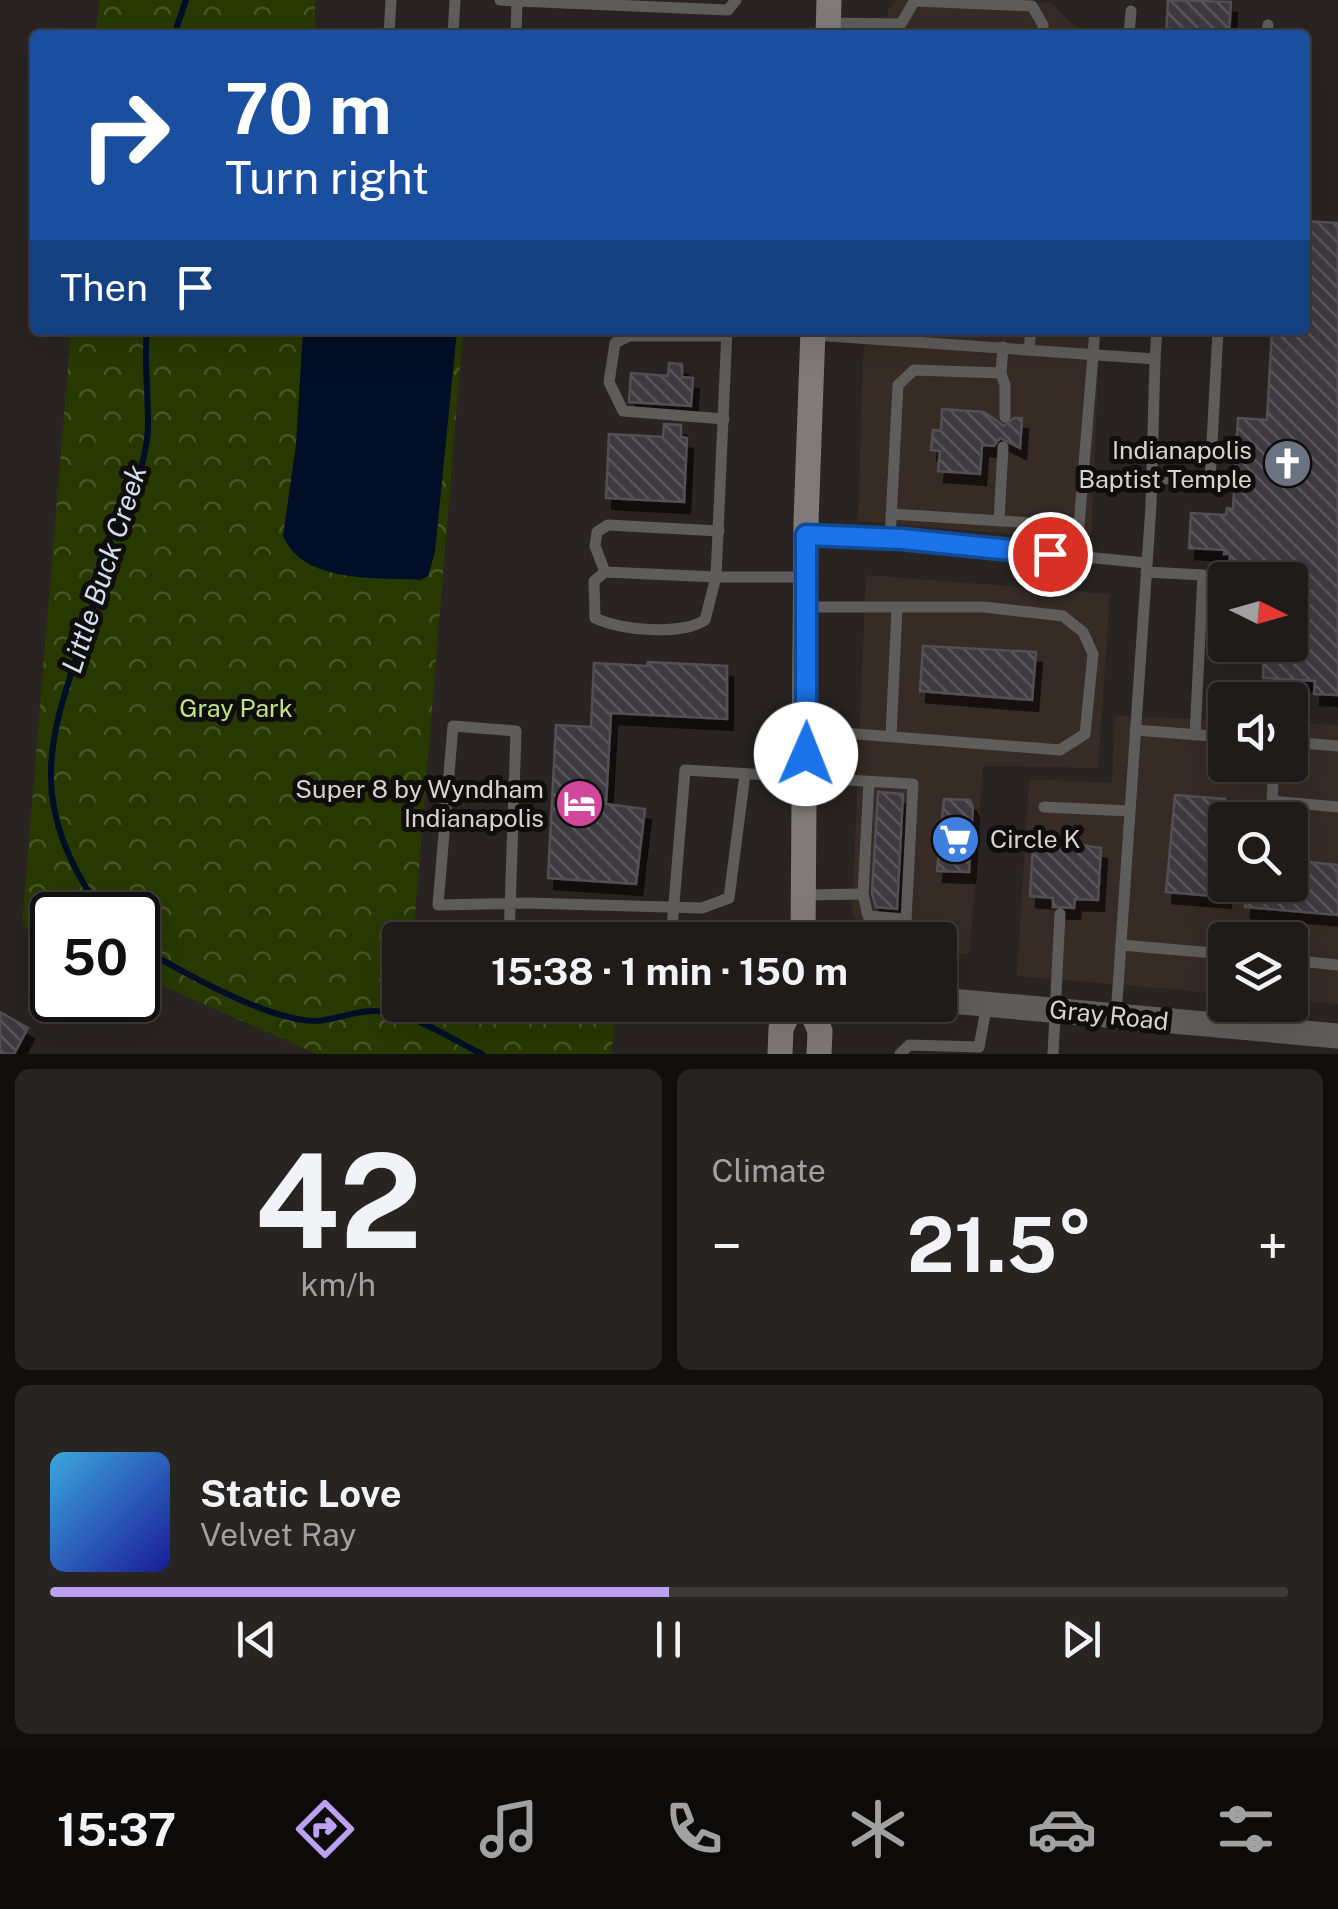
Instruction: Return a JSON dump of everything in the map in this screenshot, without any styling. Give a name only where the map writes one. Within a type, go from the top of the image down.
[{"type":"main road","points":[[804,922],[806,535],[813,335]]},
{"type":"main road","points":[[780,1054],[785,1022]]},
{"type":"main road","points":[[816,1022],[820,1031],[819,1054]]},
{"type":"street","name":"Gray Road","points":[[957,1001],[1338,1036]]},
{"type":"lane","points":[[390,30],[392,0]]},
{"type":"lane","points":[[453,30],[455,0]]},
{"type":"lane","points":[[500,0],[728,10],[736,0]]},
{"type":"lane","points":[[828,19],[901,29],[915,0],[1035,3],[1044,30]]},
{"type":"lane","points":[[516,30],[518,1]]},
{"type":"lane","points":[[1130,30],[1131,11]]},
{"type":"lane","points":[[662,335],[629,336],[615,343],[609,382],[623,411],[724,419]]},
{"type":"lane","points":[[727,335],[716,577],[704,620],[692,629],[609,625],[595,618],[594,581],[605,572],[716,577],[806,578]]},
{"type":"lane","points":[[890,335],[1094,357],[1155,359]]},
{"type":"lane","points":[[1030,350],[1031,335]]},
{"type":"lane","points":[[1076,557],[1095,335]]},
{"type":"lane","points":[[1116,1016],[1146,567],[1157,335]]},
{"type":"lane","points":[[1151,478],[1210,480],[1218,335]]},
{"type":"lane","points":[[1003,347],[1004,417]]},
{"type":"lane","points":[[890,539],[898,385],[914,370],[1001,372]]},
{"type":"lane","points":[[999,521],[1002,447]]},
{"type":"lane","points":[[891,514],[1078,526]]},
{"type":"lane","points":[[605,572],[595,546],[597,532],[608,525],[719,531]]},
{"type":"lane","points":[[806,535],[1076,557],[1204,575],[1195,735]]},
{"type":"lane","points":[[806,607],[984,607],[1062,616],[1083,632],[1092,654],[1085,734],[1060,750],[806,730]]},
{"type":"lane","points":[[891,734],[897,609]]},
{"type":"lane","points":[[508,922],[508,905],[516,731],[453,726],[438,905],[508,905],[674,906],[702,908],[729,898],[745,774]]},
{"type":"lane","points":[[1135,730],[1208,736]]},
{"type":"lane","points":[[1308,744],[1338,746]]},
{"type":"lane","points":[[673,922],[686,770],[869,782],[916,787],[906,920],[868,916],[863,894],[869,782]]},
{"type":"lane","points":[[1273,782],[1272,801],[1338,807]]},
{"type":"lane","points":[[1044,807],[1130,810]]},
{"type":"lane","points":[[805,895],[863,894]]},
{"type":"lane","points":[[1054,1054],[1052,1009],[1060,914]]},
{"type":"lane","points":[[1120,945],[1208,953]]},
{"type":"lane","points":[[1308,962],[1338,965]]},
{"type":"lane","points":[[900,1054],[909,1045],[980,1046],[987,1004]]},
{"type":"shaded area","points":[[897,0],[1051,3],[1079,30],[887,30],[888,10]]},
{"type":"shaded area","points":[[864,335],[1100,335],[1091,541],[858,521]]},
{"type":"shaded area","points":[[866,575],[1110,594],[1098,768],[983,766],[970,954],[957,954],[957,922],[858,922],[852,915]]},
{"type":"shaded area","points":[[1115,716],[1208,719],[1208,782],[1308,782],[1308,724],[1338,725],[1338,1004],[1308,1002],[1308,922],[1208,922],[1208,993],[1017,976],[1029,779],[1112,783]]},
{"type":"green space","points":[[99,0],[315,0],[315,30],[96,30]]},
{"type":"green space","name":"Gray Park","points":[[71,335],[463,335],[414,922],[382,922],[382,1022],[615,1022],[611,1054],[317,1054],[160,985],[160,892],[30,892],[30,928],[22,925]]},
{"type":"water","points":[[303,335],[457,335],[435,552],[428,576],[420,580],[343,575],[307,563],[293,552],[283,536],[296,445]]},
{"type":"building","points":[[1168,0],[1231,2],[1229,30],[1166,30]]},
{"type":"building","name":"Indianapolis Baptist Temple","points":[[1310,221],[1338,223],[1338,695],[1314,694],[1315,681],[1263,678],[1263,662],[1308,662],[1308,562],[1230,562],[1230,554],[1224,554],[1225,550],[1189,548],[1191,513],[1226,515],[1227,508],[1233,509],[1238,418],[1267,420],[1272,335],[1310,335]]},
{"type":"building","points":[[669,363],[682,364],[682,377],[693,378],[691,406],[629,402],[631,373],[668,376]]},
{"type":"building","points":[[942,409],[984,412],[1004,426],[1014,418],[1022,418],[1020,448],[1000,438],[994,446],[982,445],[980,474],[938,471],[940,451],[931,450],[933,430],[941,431]]},
{"type":"building","points":[[664,424],[681,425],[681,437],[687,438],[684,502],[606,498],[609,434],[663,437]]},
{"type":"building","points":[[923,646],[1036,652],[1032,700],[920,691]]},
{"type":"building","points":[[648,662],[727,666],[727,719],[611,713],[606,804],[645,809],[636,884],[548,878],[556,725],[591,727],[594,663],[647,666]]},
{"type":"building","points":[[878,792],[903,794],[897,909],[876,907],[872,893]]},
{"type":"building","points":[[1175,795],[1225,799],[1208,802],[1208,896],[1166,892]]},
{"type":"building","name":"Circle K","points":[[944,799],[970,800],[973,807],[969,872],[937,871]]},
{"type":"building","points":[[1056,841],[1101,848],[1098,900],[1075,899],[1074,908],[1053,907],[1053,898],[1030,896],[1033,845],[1056,846]]},
{"type":"building","points":[[1308,862],[1338,865],[1338,915],[1245,907],[1245,902],[1308,902]]},
{"type":"building","points":[[0,1012],[28,1028],[14,1054],[0,1054]]},
{"type":"waterway","name":"Little Buck Creek","points":[[176,30],[186,0]]},
{"type":"waterway","name":"Little Buck Creek","points":[[90,892],[59,829],[52,792],[52,756],[58,720],[97,593],[108,541],[129,508],[145,451],[147,335]]},
{"type":"waterway","name":"Little Buck Creek","points":[[160,959],[272,1012],[314,1021],[367,1011],[389,1012],[417,1021],[482,1054]]},
{"type":"place","name":"Indianapolis Baptist Temple","points":[[1287,464]]},
{"type":"place","name":"Super 8 by Wyndham Indianapolis","points":[[579,803]]},
{"type":"place","name":"Circle K","points":[[955,839]]},
{"type":"route","points":[[806,754],[806,535],[902,539],[1050,554]]}]
